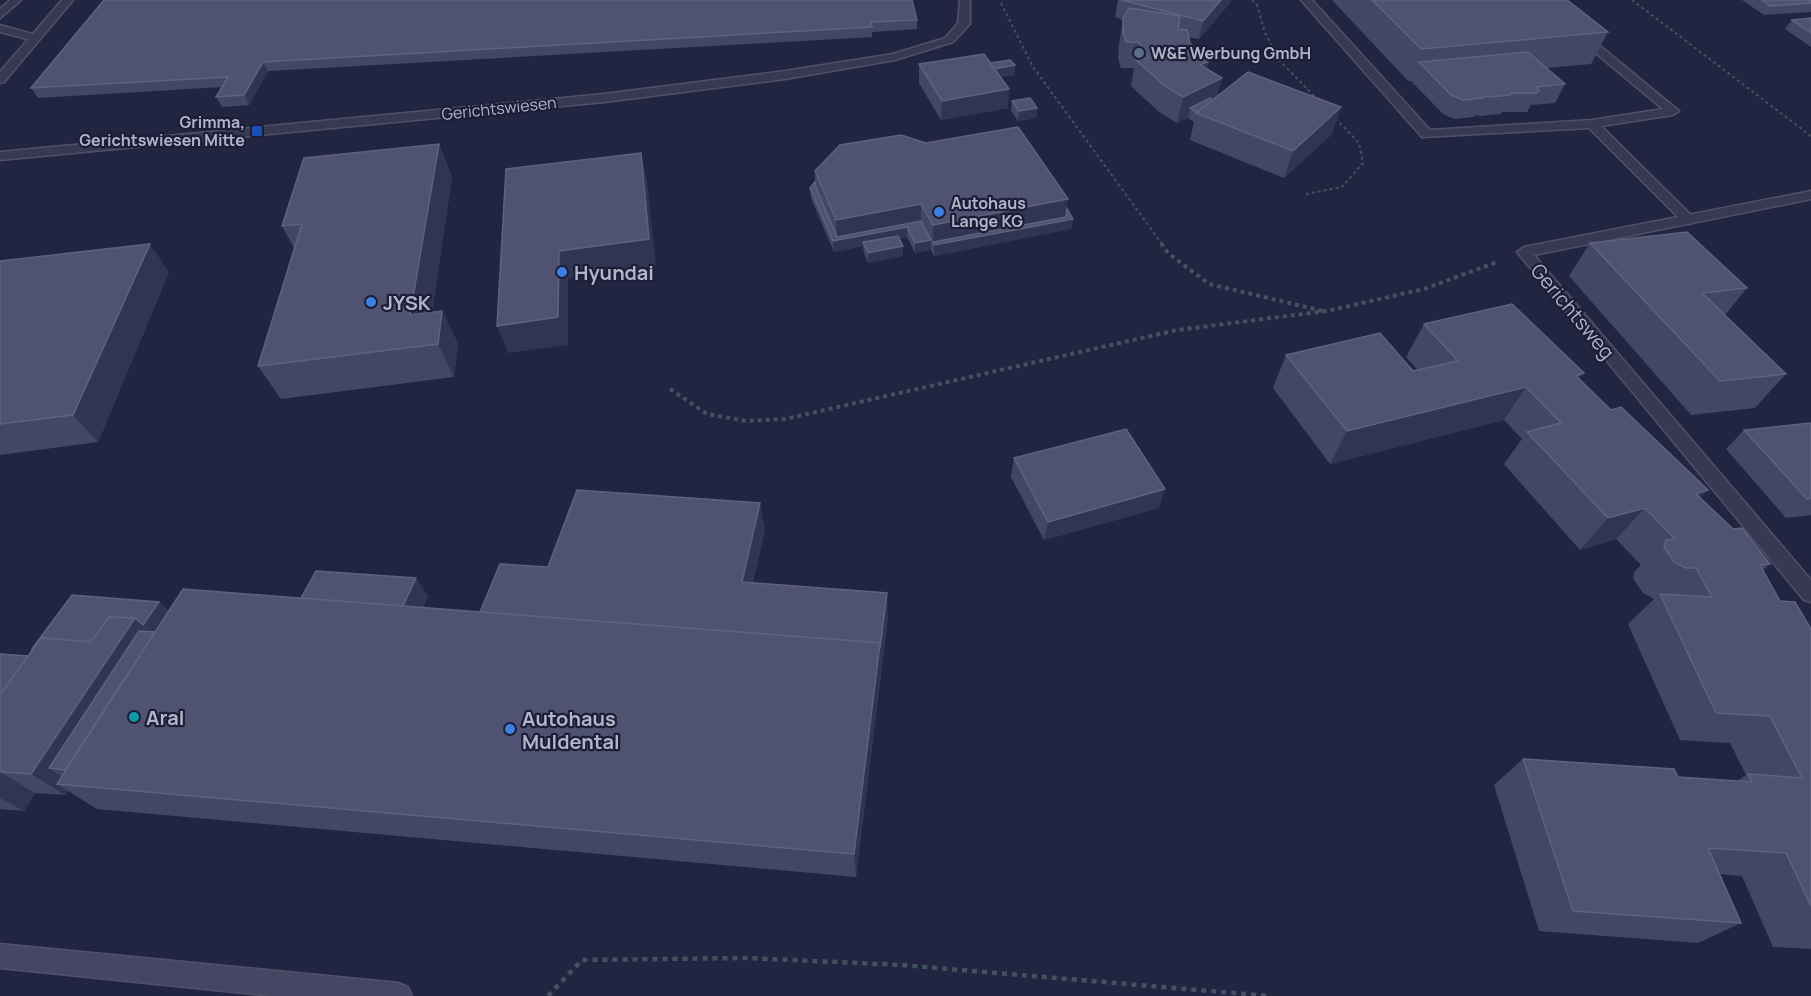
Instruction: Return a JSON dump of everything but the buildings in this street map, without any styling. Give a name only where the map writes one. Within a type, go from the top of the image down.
[{"type":"main road","points":[[0,956],[399,996]]},
{"type":"street","points":[[0,15],[16,0]]},
{"type":"street","points":[[0,79],[68,0]]},
{"type":"street","name":"Gerichtswiesen","points":[[0,156],[558,103],[785,75],[895,57],[949,40],[964,24],[965,0]]},
{"type":"street","points":[[1306,0],[1428,134],[1592,124],[1672,111],[1570,27]]},
{"type":"street","points":[[0,28],[35,38]]},
{"type":"street","points":[[1592,124],[1689,220]]},
{"type":"street","name":"Gerichtsweg","points":[[1811,195],[1524,252],[1811,594]]},
{"type":"path","points":[[1252,0],[1257,5],[1265,33],[1280,61],[1320,102]]},
{"type":"path","points":[[1632,0],[1811,136]]},
{"type":"path","points":[[1001,3],[1033,67],[1168,253],[1209,284],[1327,311]]},
{"type":"path","points":[[1306,194],[1342,187],[1363,163],[1359,143],[1328,110]]},
{"type":"path","points":[[670,389],[707,414],[746,421],[785,419],[1177,330],[1327,311],[1424,289],[1524,252]]},
{"type":"path","points":[[548,996],[582,960],[747,958],[902,964],[1269,996]]},
{"type":"place","name":"W&E Werbung GmbH","points":[[1139,53]]},
{"type":"place","name":"Grimma, Gerichtswiesen Mitte","points":[[257,131]]},
{"type":"place","name":"Autohaus Lange KG","points":[[939,212]]},
{"type":"place","name":"Hyundai","points":[[562,272]]},
{"type":"place","name":"JYSK","points":[[371,302]]},
{"type":"place","name":"Aral","points":[[134,717]]},
{"type":"place","name":"Autohaus Muldental","points":[[510,729]]}]
